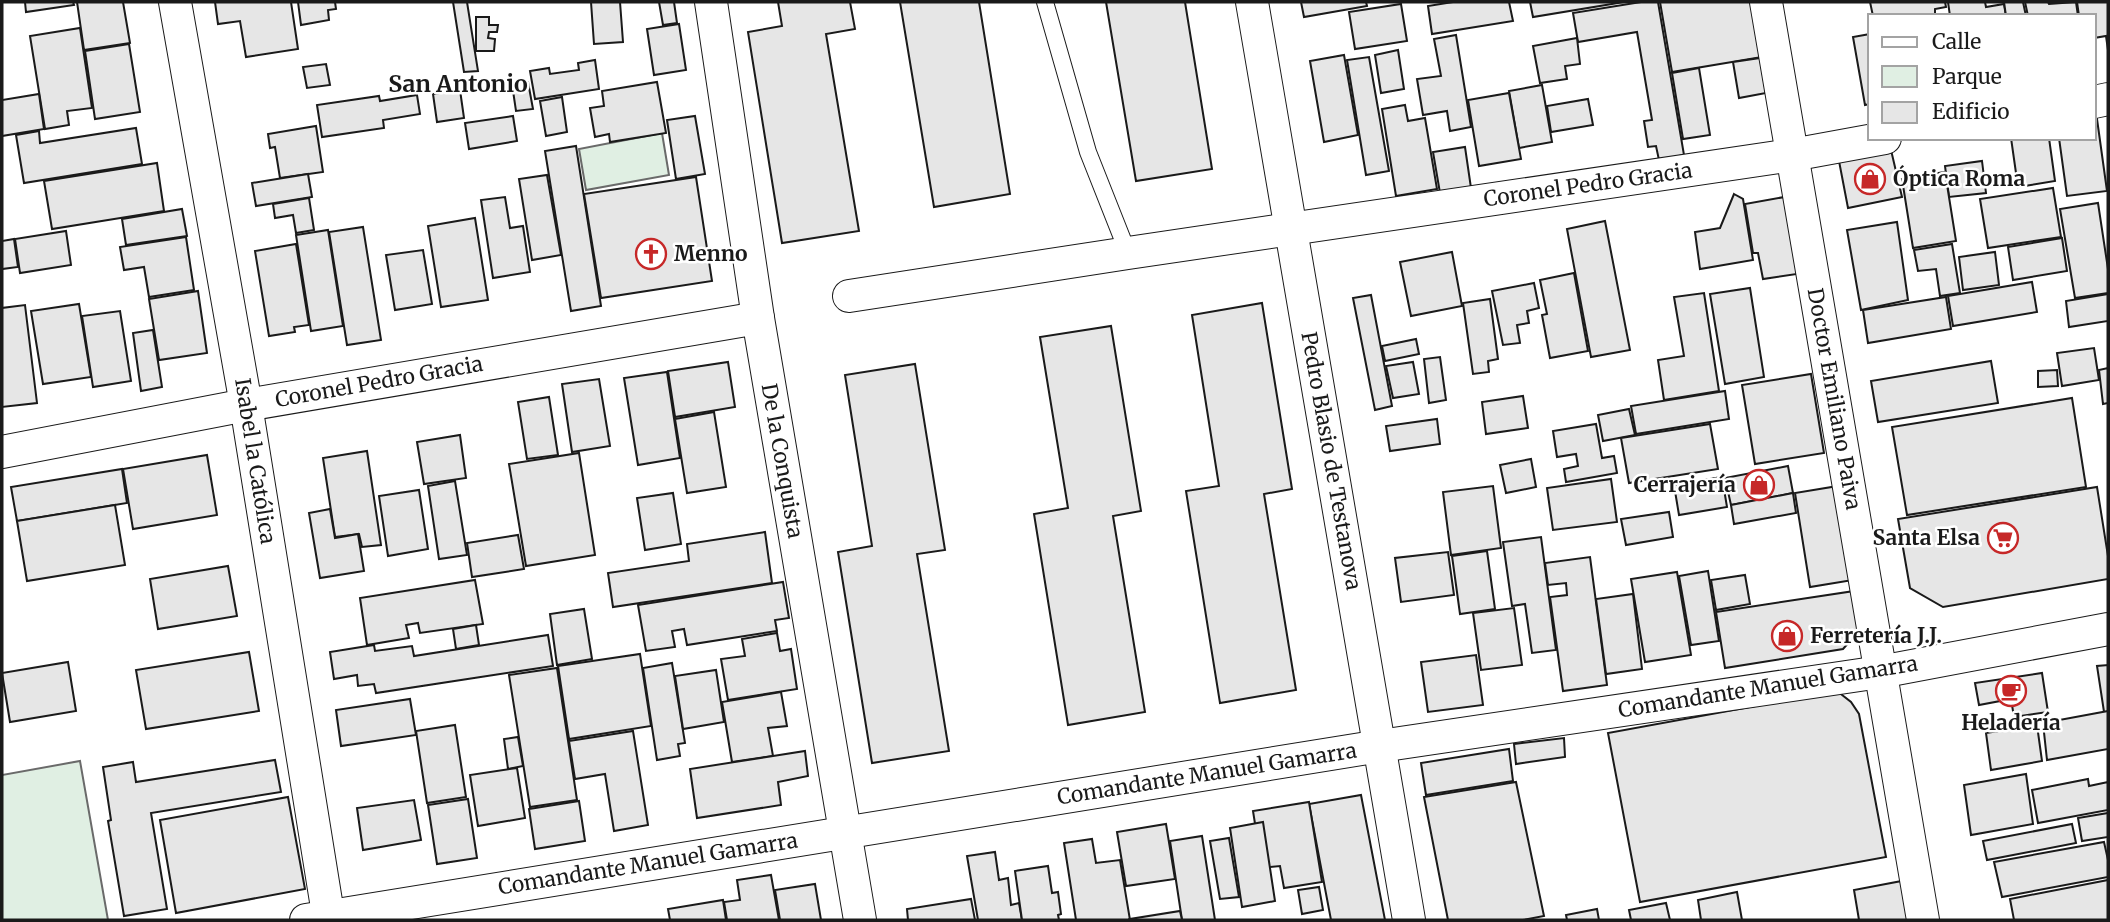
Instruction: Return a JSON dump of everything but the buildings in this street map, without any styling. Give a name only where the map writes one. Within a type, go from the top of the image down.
[{"type":"street","name":"Isabel la Católica","points":[[175,2],[246,405],[321,919]]},
{"type":"street","name":"De la Conquista","points":[[711,2],[758,318],[860,920]]},
{"type":"street","name":"Pedro Blasio de Testanova","points":[[1252,2],[1409,920]]},
{"type":"street","name":"Doctor Emiliano Paiva","points":[[1766,2],[1923,920]]},
{"type":"street","name":"Coronel Pedro Gracia","points":[[849,296],[1792,155],[1874,140]]},
{"type":"street","name":"Coronel Pedro Gracia","points":[[2,453],[246,405],[758,318]]},
{"type":"street","name":"Comandante Manuel Gamarra","points":[[321,919],[1380,746],[1880,671],[2108,629]]},
{"type":"lane","points":[[1045,2],[1088,152],[1128,253]]},
{"type":"green space","points":[[662,133],[669,175],[586,190],[579,149]]},
{"type":"green space","points":[[80,761],[108,920],[2,920],[2,775]]},
{"type":"place","name":"Óptica Roma","points":[[1870,179]]},
{"type":"place","name":"Menno","points":[[651,254]]},
{"type":"place","name":"Cerrajería","points":[[1759,485]]},
{"type":"place","name":"Santa Elsa","points":[[2003,538]]},
{"type":"place","name":"Ferretería J.J.","points":[[1787,636]]},
{"type":"place","name":"Heladería","points":[[2011,691]]},
{"type":"district","name":"San Antonio","points":[[458,84]]}]
